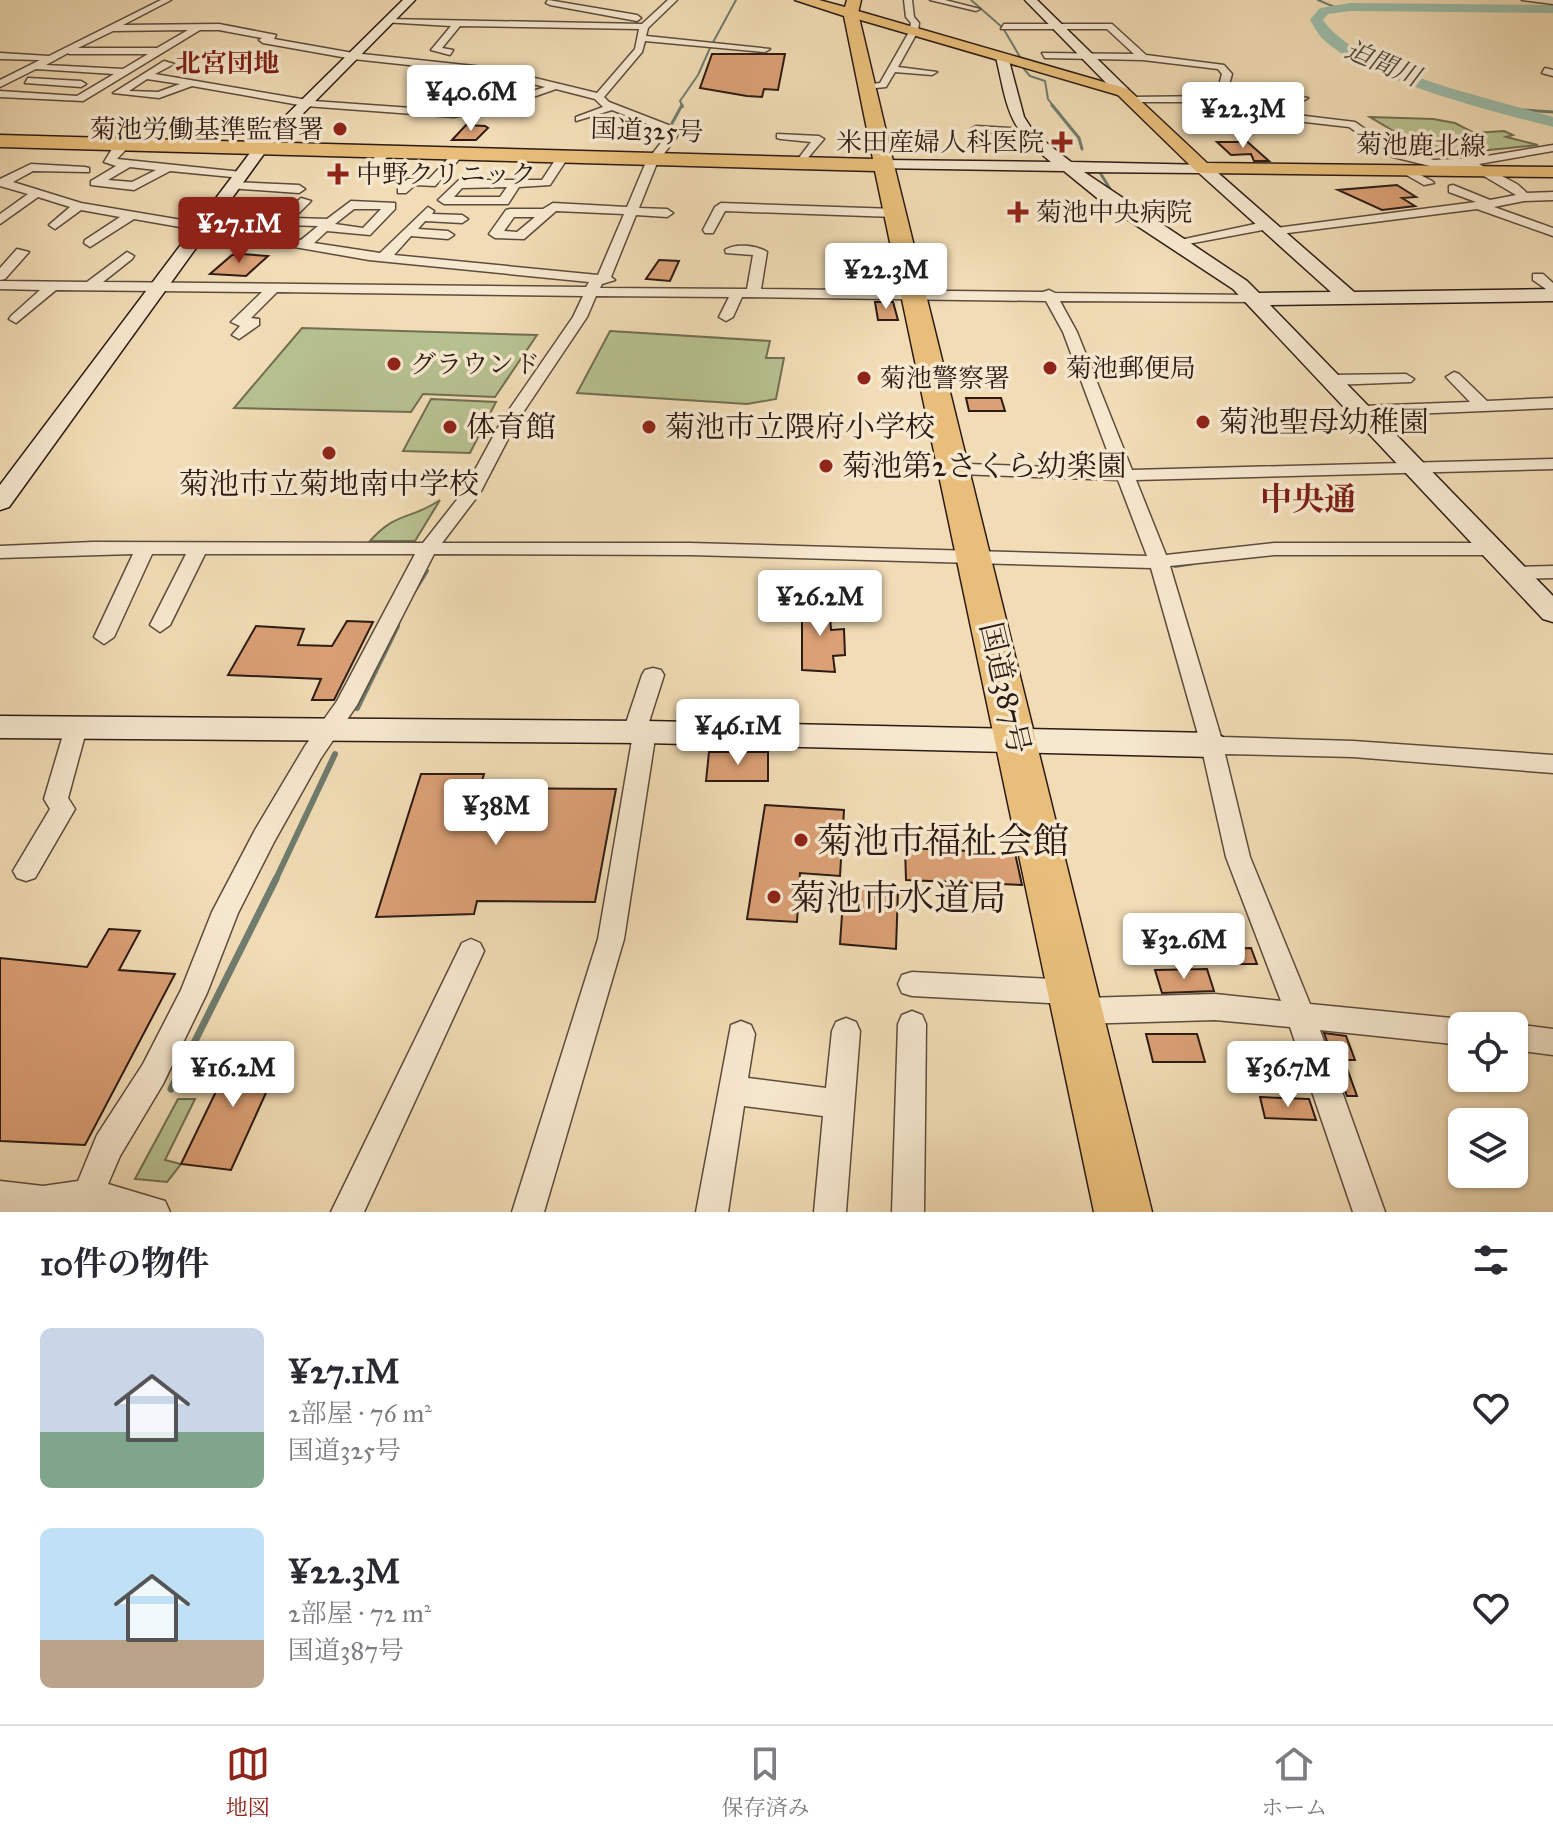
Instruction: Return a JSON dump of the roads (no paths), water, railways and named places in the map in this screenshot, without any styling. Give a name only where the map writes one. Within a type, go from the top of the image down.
[{"type":"highway","points":[[802,0],[852,7],[884,165]]},
{"type":"highway","name":"国道325号","points":[[0,141],[126,155],[261,148],[884,165]]},
{"type":"highway","name":"国道387号","points":[[884,165],[1123,1212]]},
{"type":"main road","points":[[852,7],[913,31],[1127,96],[1203,168]]},
{"type":"main road","name":"菊池鹿北線","points":[[1203,168],[1407,171],[1474,166],[1553,172]]},
{"type":"street","points":[[3,88],[35,67],[86,51],[167,0]]},
{"type":"street","points":[[0,502],[261,148],[409,0]]},
{"type":"street","points":[[552,0],[550,3],[603,10],[645,29]]},
{"type":"street","points":[[564,4],[573,0],[620,4],[603,10]]},
{"type":"street","points":[[599,97],[639,50],[645,29],[673,0]]},
{"type":"street","points":[[868,87],[883,85],[913,31],[915,23],[910,17],[908,0]]},
{"type":"street","points":[[934,0],[976,9]]},
{"type":"street","points":[[1031,0],[1056,27],[1064,42],[1085,56],[1127,96],[1223,91],[1303,98]]},
{"type":"street","points":[[1526,0],[1553,2]]},
{"type":"street","points":[[651,6],[665,7]]},
{"type":"street","points":[[387,22],[645,29],[765,49]]},
{"type":"street","points":[[21,95],[103,51],[144,23]]},
{"type":"street","points":[[144,23],[161,29],[197,29],[79,99],[21,95],[3,88],[29,81],[65,51],[109,29],[144,23]]},
{"type":"street","points":[[450,52],[436,50],[456,25]]},
{"type":"street","points":[[1004,27],[1109,26],[1143,57]]},
{"type":"street","points":[[90,1204],[108,1146],[153,1074],[187,1006],[225,912],[264,837],[346,705],[426,551],[471,493],[510,420],[580,317],[654,159],[672,132],[612,107],[599,97],[493,71],[353,56],[263,40],[273,37],[272,34],[219,27],[109,29]]},
{"type":"street","points":[[125,49],[161,29]]},
{"type":"street","points":[[140,50],[177,29]]},
{"type":"street","points":[[65,51],[161,51]]},
{"type":"street","points":[[1045,55],[1211,62],[1225,69],[1223,107],[1231,112],[1351,124],[1364,130],[1392,153],[1412,160],[1474,166],[1553,148]]},
{"type":"street","points":[[0,56],[72,68],[126,72]]},
{"type":"street","points":[[1002,57],[1024,132],[1172,243],[1240,285],[1553,613]]},
{"type":"street","points":[[163,64],[118,93],[159,95],[189,84]]},
{"type":"street","points":[[41,96],[90,69]]},
{"type":"street","points":[[893,69],[932,72]]},
{"type":"street","points":[[55,98],[106,70]]},
{"type":"street","points":[[146,76],[306,102],[393,110],[477,112],[553,87]]},
{"type":"street","points":[[3,88],[29,81],[81,84]]},
{"type":"street","points":[[1223,91],[1264,82]]},
{"type":"street","points":[[338,118],[353,106]]},
{"type":"street","points":[[580,119],[612,107]]},
{"type":"street","points":[[382,118],[393,110]]},
{"type":"street","points":[[976,129],[1024,132]]},
{"type":"street","points":[[781,135],[817,134],[820,140],[801,163]]},
{"type":"street","points":[[369,168],[388,151]]},
{"type":"street","points":[[402,190],[412,181],[432,183],[459,153]]},
{"type":"street","points":[[165,170],[134,186],[95,183],[126,155],[165,170],[238,180],[302,195],[283,221],[328,225],[303,245]]},
{"type":"street","points":[[516,183],[504,201],[444,200],[459,184],[516,183],[546,183],[563,156]]},
{"type":"street","points":[[884,165],[1203,168],[1347,296]]},
{"type":"street","points":[[1474,166],[1519,190],[1524,197]]},
{"type":"street","points":[[1,189],[31,167],[85,170]]},
{"type":"street","points":[[1407,171],[1428,183]]},
{"type":"street","points":[[1,189],[130,216],[303,245],[596,284]]},
{"type":"street","points":[[1453,189],[1553,232]]},
{"type":"street","points":[[0,220],[30,194]]},
{"type":"street","points":[[1172,243],[1273,228],[1492,204],[1524,197],[1553,196]]},
{"type":"street","points":[[776,201],[895,210]]},
{"type":"street","points":[[1492,204],[1538,214]]},
{"type":"street","points":[[55,225],[79,206]]},
{"type":"street","points":[[544,213],[553,207],[667,213]]},
{"type":"street","points":[[709,230],[721,207],[895,210]]},
{"type":"street","points":[[384,257],[425,214],[462,219]]},
{"type":"street","points":[[90,243],[130,216]]},
{"type":"street","points":[[1196,223],[1217,235]]},
{"type":"street","points":[[408,232],[448,235]]},
{"type":"street","points":[[726,317],[760,252],[731,250]]},
{"type":"street","points":[[0,276],[22,252]]},
{"type":"street","points":[[90,286],[127,256]]},
{"type":"street","points":[[849,266],[855,293]]},
{"type":"street","points":[[1538,277],[1553,292]]},
{"type":"street","points":[[0,285],[274,288],[596,284],[741,292],[1254,299],[1553,292]]},
{"type":"street","points":[[16,319],[53,285]]},
{"type":"street","points":[[239,335],[254,322],[238,322],[274,288]]},
{"type":"street","points":[[1049,294],[1070,332],[1159,562],[1212,745],[1238,857],[1300,1015],[1369,1212]]},
{"type":"street","points":[[1454,377],[1485,408]]},
{"type":"street","points":[[1331,380],[1406,379]]},
{"type":"street","points":[[1362,411],[1553,403]]},
{"type":"street","points":[[880,466],[1127,475],[1553,464]]},
{"type":"street","points":[[0,552],[145,548],[426,551],[695,549],[1159,562],[1274,549],[1490,549]]},
{"type":"street","points":[[104,637],[145,548]]},
{"type":"street","points":[[160,625],[198,548]]},
{"type":"street","points":[[1515,573],[1553,572]]},
{"type":"street","points":[[528,1212],[611,939],[640,732],[653,675]]},
{"type":"street","points":[[0,727],[1016,738],[1353,749],[1553,764]]},
{"type":"street","points":[[26,871],[63,809],[56,799],[67,747],[76,728]]},
{"type":"street","points":[[347,1212],[471,951]]},
{"type":"street","points":[[912,984],[1076,1002],[1215,1007],[1448,1031]]},
{"type":"street","points":[[908,1212],[912,1024]]},
{"type":"street","points":[[830,1212],[846,1031]]},
{"type":"street","points":[[712,1212],[741,1034]]},
{"type":"street","points":[[1528,1039],[1553,1042]]},
{"type":"street","points":[[732,1090],[840,1104]]},
{"type":"street","points":[[0,1197],[154,1212]]},
{"type":"waterway","points":[[711,46],[736,0]]},
{"type":"waterway","points":[[971,0],[1003,28],[1020,57]]},
{"type":"waterway","points":[[1318,0],[1337,8]]},
{"type":"waterway","name":"迫間川","points":[[1553,9],[1350,7],[1324,11],[1316,20],[1328,37],[1351,53],[1384,68],[1553,122]]},
{"type":"waterway","points":[[682,105],[680,101],[698,75],[710,48]]},
{"type":"waterway","points":[[1026,66],[1024,69],[1030,76],[1045,81],[1048,99],[1054,107]]},
{"type":"waterway","points":[[670,127],[682,105]]},
{"type":"waterway","points":[[1052,105],[1079,138],[1082,149]]},
{"type":"waterway","points":[[1508,109],[1553,112]]},
{"type":"waterway","points":[[1099,171],[1112,192]]},
{"type":"waterway","points":[[1175,566],[1194,563]]},
{"type":"waterway","points":[[414,592],[427,571]]},
{"type":"waterway","points":[[357,708],[397,626]]},
{"type":"waterway","points":[[275,881],[335,754]]},
{"type":"waterway","points":[[171,1089],[275,881]]},
{"type":"place","name":"菊池労働基準監督署","points":[[340,129]]},
{"type":"place","name":"米田産婦人科医院","points":[[1062,142]]},
{"type":"place","name":"中野クリニック","points":[[338,174]]},
{"type":"place","name":"菊池中央病院","points":[[1018,212]]},
{"type":"place","name":"グラウンド","points":[[394,364]]},
{"type":"place","name":"菊池郵便局","points":[[1050,368]]},
{"type":"place","name":"菊池警察署","points":[[864,378]]},
{"type":"place","name":"菊池聖母幼稚園","points":[[1203,422]]},
{"type":"place","name":"体育館","points":[[450,427]]},
{"type":"place","name":"菊池市立隈府小学校","points":[[649,427]]},
{"type":"place","name":"菊池市立菊地南中学校","points":[[329,453]]},
{"type":"place","name":"菊池第2さくら幼楽園","points":[[826,466]]},
{"type":"place","name":"菊池市福祉会館","points":[[801,840]]},
{"type":"place","name":"菊池市水道局","points":[[774,897]]},
{"type":"district","name":"北宮団地","points":[[227,63]]},
{"type":"district","name":"中央通","points":[[1308,499]]}]
